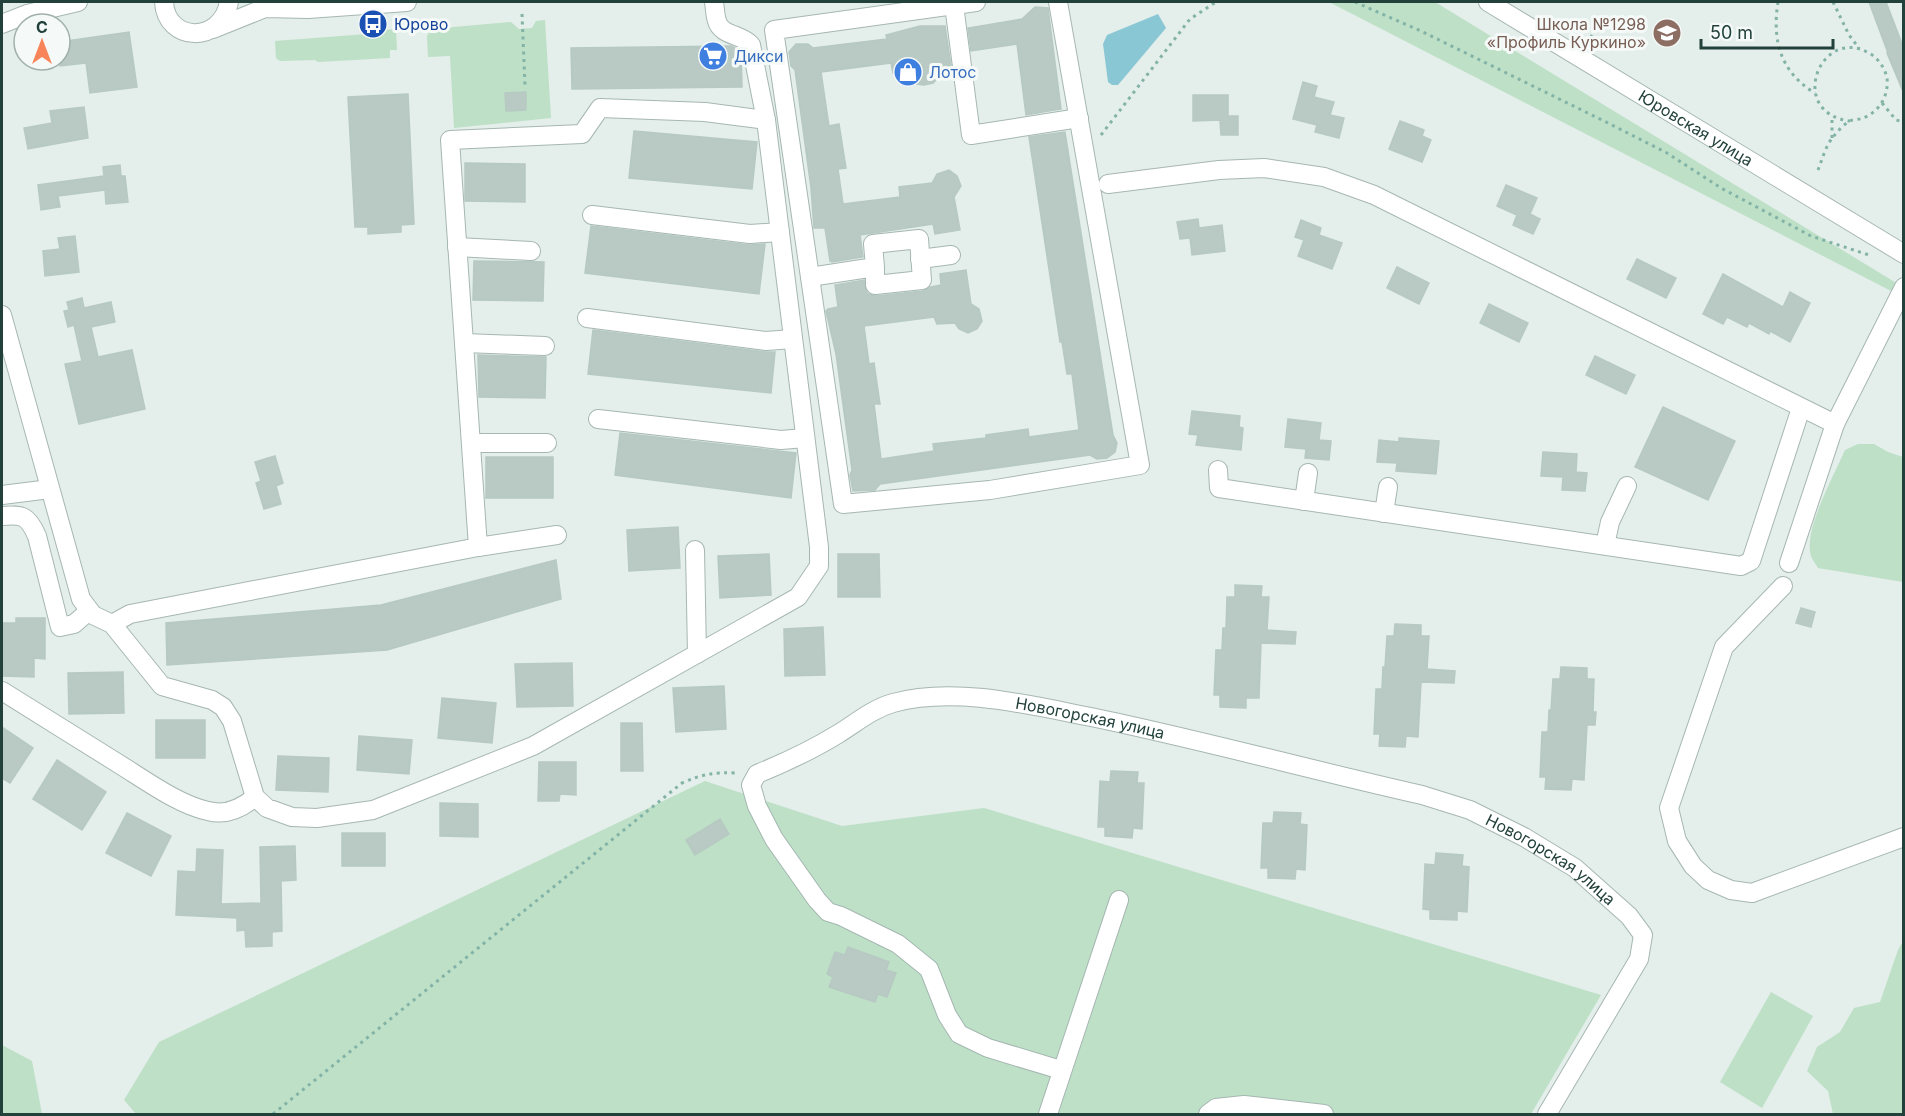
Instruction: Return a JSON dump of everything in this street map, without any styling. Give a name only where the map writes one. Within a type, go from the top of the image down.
[{"type":"street","points":[[2,24],[27,14],[78,2]]},
{"type":"street","points":[[164,2],[167,15],[173,24],[192,33],[203,33],[213,29],[261,4],[308,9],[407,2]]},
{"type":"street","points":[[213,29],[222,22],[229,2]]},
{"type":"street","points":[[2,315],[81,599],[88,611],[111,624],[162,686],[212,700],[223,707],[232,721],[255,797],[267,808],[292,817],[317,818],[373,810],[533,746],[798,597],[819,566],[819,547],[766,120],[751,45],[743,38],[724,32],[720,28],[714,2]]},
{"type":"street","points":[[976,2],[774,30],[843,504],[990,490],[1140,465],[1058,2]]},
{"type":"street","name":"Юровская улица","points":[[1488,2],[1904,254]]},
{"type":"street","points":[[954,5],[971,135],[1079,118]]},
{"type":"street","points":[[478,547],[450,140],[582,134],[600,108],[705,112],[766,120]]},
{"type":"street","points":[[1108,184],[1219,170],[1264,168],[1324,177],[1374,195],[1835,424]]},
{"type":"street","points":[[592,214],[750,234],[780,232]]},
{"type":"street","points":[[919,239],[922,280],[875,285],[875,267],[873,244],[919,239]]},
{"type":"street","points":[[457,247],[531,251]]},
{"type":"street","points":[[921,259],[951,255]]},
{"type":"street","points":[[810,277],[875,267]]},
{"type":"street","points":[[1789,563],[1835,424],[1904,287]]},
{"type":"street","points":[[587,318],[766,341],[793,339]]},
{"type":"street","points":[[464,343],[546,346]]},
{"type":"street","points":[[1218,470],[1219,489],[1741,566],[1751,561],[1801,408]]},
{"type":"street","points":[[598,419],[781,440],[805,438]]},
{"type":"street","points":[[471,443],[547,443]]},
{"type":"street","points":[[1304,501],[1308,473]]},
{"type":"street","points":[[1605,546],[1610,522],[1627,486]]},
{"type":"street","points":[[1384,513],[1388,487]]},
{"type":"street","points":[[2,495],[50,489]]},
{"type":"street","points":[[2,516],[16,514],[25,517],[32,525],[37,536],[60,627],[74,624],[88,611]]},
{"type":"street","points":[[111,624],[130,614],[478,547],[557,535]]},
{"type":"street","points":[[695,550],[697,654]]},
{"type":"street","points":[[1783,586],[1724,647],[1669,808],[1677,841],[1693,866],[1708,880],[1731,890],[1752,892],[1904,837]]},
{"type":"street","points":[[2,691],[163,792],[194,806],[209,812],[228,812],[243,807],[255,797]]},
{"type":"street","name":"Новогорская улица","points":[[757,774],[804,753],[863,717],[892,703],[925,697],[961,696],[1032,705],[1124,724],[1422,795],[1470,810],[1524,837],[1575,868],[1629,916],[1643,935],[1640,959],[1547,1114]]},
{"type":"street","points":[[757,774],[751,785],[757,806],[774,839],[796,872],[816,900],[828,912],[898,944],[929,969],[947,1015],[959,1034],[987,1048],[1061,1070]]},
{"type":"street","points":[[1048,1114],[1119,900]]},
{"type":"street","points":[[1208,1114],[1216,1108],[1244,1105],[1324,1114]]},
{"type":"path","points":[[1102,144],[1101,134],[1190,19],[1216,2]]},
{"type":"path","points":[[1355,2],[1423,32],[1667,153],[1721,188],[1811,237],[1869,255]]},
{"type":"path","points":[[1778,2],[1776,15],[1778,44],[1786,68],[1802,85],[1815,93]]},
{"type":"path","points":[[1833,2],[1849,35],[1861,49],[1877,59],[1883,66],[1887,85],[1882,103],[1869,116],[1850,121],[1841,120],[1832,116],[1819,102],[1815,93],[1816,75],[1825,58],[1842,49],[1861,49]]},
{"type":"path","points":[[522,14],[525,86]]},
{"type":"path","points":[[1882,103],[1896,120],[1904,122]]},
{"type":"path","points":[[1832,116],[1832,138]]},
{"type":"path","points":[[1818,170],[1832,138],[1850,121]]},
{"type":"path","points":[[273,1114],[682,783],[714,772],[757,774]]},
{"type":"green space","points":[[1329,2],[1435,2],[1898,284],[1895,293]]},
{"type":"green space","points":[[545,20],[551,118],[454,128],[450,56],[428,57],[427,36],[431,29],[511,22],[519,29],[532,28],[536,21]]},
{"type":"green space","points":[[396,29],[397,50],[390,50],[390,58],[318,62],[315,60],[280,61],[276,58],[275,41],[367,34],[373,31]]},
{"type":"green space","points":[[1858,444],[1874,444],[1903,457],[1903,582],[1818,568],[1811,556],[1811,532],[1821,503],[1845,450]]},
{"type":"green space","points":[[705,781],[842,826],[984,808],[1601,995],[1531,1114],[136,1114],[124,1100],[159,1042]]},
{"type":"green space","points":[[1903,941],[1903,1114],[1833,1114],[1828,1091],[1807,1071],[1817,1047],[1840,1032],[1854,1008],[1880,1002]]},
{"type":"green space","points":[[1771,992],[1813,1016],[1762,1108],[1720,1082]]},
{"type":"green space","points":[[2,1045],[32,1061],[42,1114],[2,1114]]},
{"type":"water","points":[[1158,14],[1166,28],[1118,85],[1112,85],[1108,82],[1103,44],[1107,35]]},
{"type":"building","points":[[1869,2],[1886,2],[1904,49],[1904,94],[1887,53]]},
{"type":"building","points":[[1035,7],[1048,8],[1061,109],[1026,115],[1017,44],[971,51],[968,28],[1022,19]]},
{"type":"building","points":[[920,26],[945,26],[951,66],[942,68],[933,83],[916,84],[903,73],[893,73],[891,63],[821,72],[829,126],[839,124],[846,168],[838,169],[843,204],[900,197],[899,187],[932,183],[937,174],[949,170],[957,176],[961,186],[954,197],[960,230],[935,234],[933,224],[860,235],[863,257],[832,262],[825,228],[814,228],[795,70],[791,66],[789,52],[796,44],[808,44],[813,48],[887,39],[886,35]]},
{"type":"building","points":[[129,32],[137,87],[90,93],[86,63],[72,65],[72,40]]},
{"type":"building","points":[[731,46],[741,51],[742,87],[572,89],[571,48]]},
{"type":"building","points":[[1303,82],[1317,86],[1314,97],[1334,102],[1330,115],[1344,118],[1339,138],[1315,132],[1317,125],[1293,119]]},
{"type":"building","points":[[526,92],[526,110],[506,111],[505,93]]},
{"type":"building","points":[[408,94],[414,224],[401,225],[401,232],[368,234],[368,227],[355,227],[348,97]]},
{"type":"building","points":[[1193,95],[1228,95],[1228,116],[1238,116],[1238,135],[1221,135],[1220,120],[1193,121]]},
{"type":"building","points":[[84,107],[88,138],[28,149],[24,128],[52,123],[50,111]]},
{"type":"building","points":[[1400,121],[1424,130],[1422,136],[1431,140],[1422,162],[1389,149]]},
{"type":"building","points":[[634,131],[757,142],[752,189],[629,178]]},
{"type":"building","points":[[1065,132],[1113,435],[1117,443],[1115,452],[1107,458],[1097,459],[1090,455],[880,484],[875,490],[853,491],[836,354],[826,311],[838,307],[835,285],[864,280],[868,294],[876,296],[923,291],[941,285],[940,274],[966,270],[971,304],[979,309],[982,321],[977,329],[968,333],[959,329],[955,323],[937,324],[934,317],[864,326],[869,364],[874,363],[880,404],[874,404],[881,459],[934,451],[933,444],[986,438],[986,435],[1028,429],[1029,437],[1079,430],[1072,374],[1067,374],[1062,342],[1060,342],[1029,137]]},
{"type":"building","points":[[465,163],[525,164],[525,202],[465,201]]},
{"type":"building","points":[[120,165],[121,176],[125,176],[128,202],[106,204],[105,190],[58,196],[60,207],[41,210],[38,185],[104,176],[103,167]]},
{"type":"building","points":[[1506,185],[1537,198],[1530,214],[1540,219],[1533,234],[1513,225],[1517,215],[1497,206]]},
{"type":"building","points":[[1198,219],[1199,228],[1222,225],[1225,251],[1192,255],[1190,238],[1180,239],[1177,222]]},
{"type":"building","points":[[1301,220],[1321,228],[1319,235],[1342,243],[1332,269],[1298,256],[1304,240],[1295,237]]},
{"type":"building","points":[[591,226],[749,245],[765,244],[759,294],[585,273]]},
{"type":"building","points":[[75,236],[79,272],[45,276],[43,251],[60,249],[58,238]]},
{"type":"building","points":[[1637,259],[1676,278],[1666,298],[1627,279]]},
{"type":"building","points":[[474,261],[544,262],[543,301],[473,300]]},
{"type":"building","points":[[1397,267],[1429,283],[1419,304],[1387,288]]},
{"type":"building","points":[[1723,274],[1783,307],[1790,292],[1810,303],[1790,342],[1749,323],[1747,327],[1727,317],[1723,324],[1703,314]]},
{"type":"building","points":[[82,298],[84,308],[111,302],[115,322],[91,327],[98,357],[132,350],[145,409],[79,424],[65,364],[82,361],[74,325],[68,327],[64,311],[69,310],[67,302]]},
{"type":"building","points":[[1489,304],[1528,323],[1519,342],[1480,323]]},
{"type":"building","points":[[593,330],[775,352],[771,393],[588,374]]},
{"type":"building","points":[[478,355],[546,357],[545,398],[479,397]]},
{"type":"building","points":[[1595,356],[1635,375],[1626,394],[1586,375]]},
{"type":"building","points":[[1663,407],[1735,441],[1708,500],[1635,467]]},
{"type":"building","points":[[1192,411],[1240,416],[1239,427],[1243,428],[1241,450],[1196,445],[1198,435],[1189,434]]},
{"type":"building","points":[[1288,419],[1321,423],[1319,440],[1331,441],[1329,460],[1305,458],[1306,449],[1285,447]]},
{"type":"building","points":[[620,433],[796,453],[791,498],[615,475]]},
{"type":"building","points":[[1399,438],[1439,441],[1436,474],[1396,471],[1397,463],[1377,462],[1379,440],[1399,442]]},
{"type":"building","points":[[1543,452],[1577,454],[1576,472],[1587,473],[1585,491],[1562,490],[1563,477],[1541,476]]},
{"type":"building","points":[[275,456],[283,483],[276,486],[281,504],[264,509],[256,483],[261,481],[255,462]]},
{"type":"building","points":[[486,457],[553,457],[553,498],[486,498]]},
{"type":"building","points":[[678,527],[680,568],[629,571],[627,530]]},
{"type":"building","points":[[769,554],[771,595],[720,598],[718,556]]},
{"type":"building","points":[[838,554],[879,554],[880,597],[838,597]]},
{"type":"building","points":[[556,560],[561,599],[387,650],[167,665],[166,623],[381,605]]},
{"type":"building","points":[[1235,585],[1262,586],[1261,597],[1269,597],[1267,630],[1296,632],[1295,644],[1261,643],[1259,698],[1246,698],[1246,708],[1220,707],[1220,695],[1214,695],[1216,650],[1222,650],[1223,628],[1226,628],[1227,597],[1235,597]]},
{"type":"building","points":[[1801,608],[1815,612],[1811,627],[1796,623]]},
{"type":"building","points":[[16,618],[45,618],[45,659],[34,658],[34,677],[2,676],[2,623],[16,623]]},
{"type":"building","points":[[1395,624],[1421,625],[1421,636],[1429,636],[1427,669],[1455,671],[1454,683],[1421,682],[1418,737],[1406,736],[1405,747],[1379,746],[1380,734],[1374,734],[1376,689],[1382,689],[1387,636],[1394,636]]},
{"type":"building","points":[[823,627],[825,675],[785,676],[784,629]]},
{"type":"building","points":[[572,663],[573,706],[517,707],[515,664]]},
{"type":"building","points":[[1561,667],[1587,668],[1587,679],[1594,679],[1595,725],[1587,725],[1584,780],[1572,779],[1571,790],[1545,789],[1546,777],[1540,777],[1542,732],[1548,732],[1553,679],[1560,679]]},
{"type":"building","points":[[123,672],[124,713],[69,714],[68,673]]},
{"type":"building","points":[[724,686],[726,729],[676,732],[673,688]]},
{"type":"building","points":[[442,698],[496,703],[492,743],[438,738]]},
{"type":"building","points":[[156,720],[205,720],[205,758],[156,758]]},
{"type":"building","points":[[621,723],[642,723],[643,771],[621,771]]},
{"type":"building","points":[[2,727],[33,748],[10,783],[2,778]]},
{"type":"building","points":[[359,736],[412,740],[409,774],[357,770]]},
{"type":"building","points":[[278,756],[329,758],[328,792],[276,790]]},
{"type":"building","points":[[57,760],[106,792],[82,830],[33,799]]},
{"type":"building","points":[[539,762],[576,762],[576,795],[560,794],[559,801],[538,801]]},
{"type":"building","points":[[1111,771],[1138,772],[1137,783],[1144,783],[1142,829],[1133,828],[1132,838],[1105,836],[1105,827],[1098,827],[1100,781],[1110,782]]},
{"type":"building","points":[[440,803],[478,804],[478,837],[440,836]]},
{"type":"building","points":[[1274,812],[1301,813],[1300,824],[1307,825],[1305,870],[1296,869],[1295,879],[1268,878],[1268,868],[1261,868],[1263,823],[1273,823]]},
{"type":"building","points":[[127,813],[171,836],[151,876],[106,853]]},
{"type":"building","points":[[720,819],[729,834],[695,855],[686,840]]},
{"type":"building","points":[[342,833],[385,833],[385,866],[342,866]]},
{"type":"building","points":[[295,846],[296,880],[281,881],[282,931],[272,932],[272,946],[246,947],[245,930],[237,931],[237,918],[176,915],[178,871],[196,872],[197,849],[223,850],[221,904],[261,903],[260,847]]},
{"type":"building","points":[[1436,853],[1463,855],[1462,866],[1469,867],[1467,912],[1457,911],[1457,920],[1430,919],[1430,910],[1423,909],[1425,864],[1435,865]]},
{"type":"building","points":[[848,947],[889,962],[886,970],[896,973],[887,997],[878,994],[875,1002],[829,987],[833,977],[827,974],[835,952],[845,955]]},
{"type":"place","name":"Юрово","points":[[373,24]]},
{"type":"place","name":"Школа №1298 «Профиль Куркино»","points":[[1667,33]]},
{"type":"place","name":"Дикси","points":[[713,56]]},
{"type":"place","name":"Лотос","points":[[908,72]]}]
